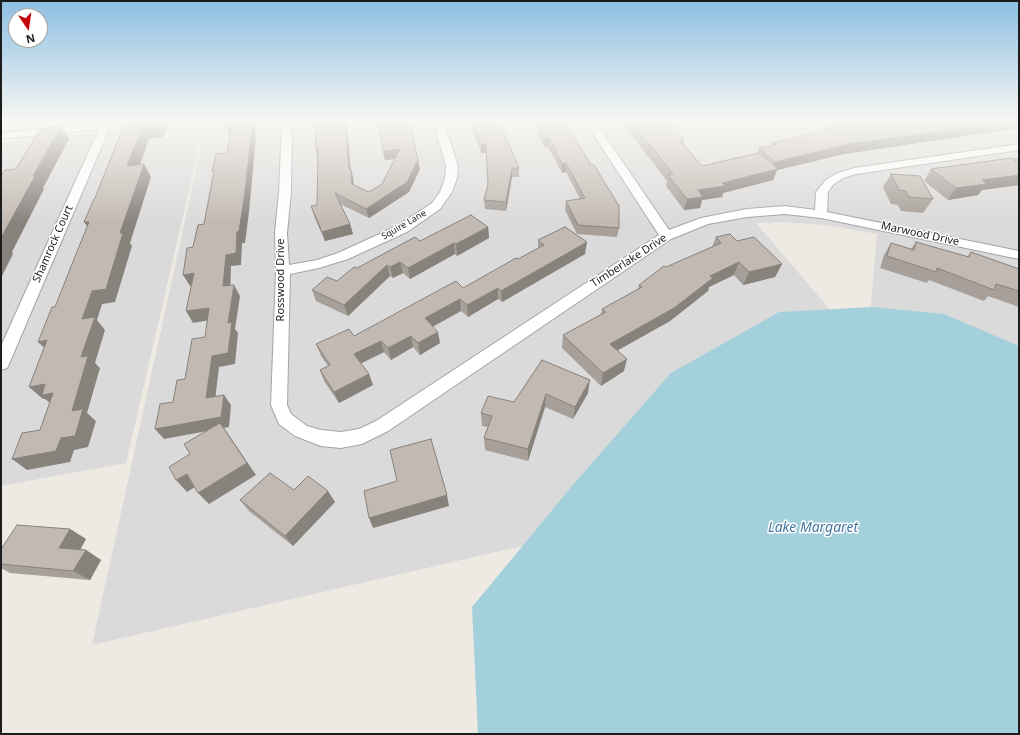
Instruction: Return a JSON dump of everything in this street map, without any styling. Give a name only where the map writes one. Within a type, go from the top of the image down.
[{"type":"street","name":"Shamrock Court","points":[[1,364],[93,154]]},
{"type":"street","name":"Rosswood Drive","points":[[286,154],[285,192],[281,233],[283,271],[279,405],[285,419],[301,431]]},
{"type":"street","name":"Squire Lane","points":[[283,271],[319,264],[342,256],[402,229],[420,218],[436,206],[448,185],[451,178],[452,166],[448,154]]},
{"type":"street","points":[[612,154],[666,236]]},
{"type":"street","points":[[821,214],[822,192],[829,183],[839,176],[854,171],[969,154]]},
{"type":"street","name":"Timberlake Drive","points":[[301,431],[320,438],[341,440],[362,436],[382,426],[666,236],[705,222],[747,213],[785,210],[821,214]]},
{"type":"street","name":"Marwood Drive","points":[[821,214],[1019,255]]},
{"type":"shaded area","points":[[1,154],[197,154],[126,463],[1,486]]},
{"type":"shaded area","points":[[199,154],[1019,154],[1019,531],[948,448],[92,645]],"holes":[[[780,222],[827,225],[877,233],[867,353],[756,223]]]},
{"type":"water","name":"Lake Margaret","points":[[872,307],[944,314],[1019,346],[1019,734],[478,734],[472,607],[572,486],[671,373],[779,312]]},
{"type":"building","points":[[25,154],[45,154],[1,238],[1,176],[5,170],[16,169]]},
{"type":"building","points":[[112,154],[132,154],[127,166],[144,164],[120,233],[123,233],[106,289],[92,291],[82,319],[95,317],[81,357],[88,356],[72,411],[83,409],[75,436],[61,438],[56,451],[12,459],[22,433],[40,430],[53,393],[42,395],[45,384],[29,387],[47,340],[38,342],[52,307],[55,307],[89,222],[84,222]]},
{"type":"building","points":[[216,154],[249,154],[244,200],[239,231],[237,232],[236,253],[226,255],[223,286],[234,285],[228,323],[232,322],[228,353],[212,356],[206,398],[224,395],[221,417],[155,429],[160,404],[173,402],[177,380],[185,379],[192,339],[205,337],[209,308],[186,311],[194,273],[183,275],[187,248],[193,247],[198,225],[204,224],[214,171],[212,171]]},
{"type":"building","points":[[318,154],[348,154],[352,184],[369,192],[382,184],[397,154],[417,154],[418,160],[407,182],[366,209],[335,193],[350,224],[322,232],[311,206],[317,205]]},
{"type":"building","points":[[487,154],[513,154],[519,168],[512,168],[506,202],[484,200],[488,185]]},
{"type":"building","points":[[557,154],[584,154],[591,165],[594,165],[619,206],[619,228],[578,225],[566,201],[585,198],[566,163],[562,164]]},
{"type":"building","points":[[658,154],[692,154],[702,166],[753,154],[761,154],[778,169],[722,183],[725,186],[698,190],[703,197],[687,199],[668,175],[673,174]]},
{"type":"building","points":[[766,154],[807,154],[775,162]]},
{"type":"building","points":[[1011,158],[1019,163],[1019,175],[982,180],[987,184],[956,188],[931,169]]},
{"type":"building","points":[[1013,159],[1019,159],[1019,163]]},
{"type":"building","points":[[891,174],[920,176],[933,199],[909,197],[906,191],[899,190]]},
{"type":"building","points":[[471,215],[488,227],[456,244],[454,243],[408,268],[400,262],[390,267],[387,265],[344,305],[312,290],[327,277],[337,281],[354,267],[357,268],[415,237],[420,241]]},
{"type":"building","points":[[565,227],[587,242],[501,291],[498,288],[467,305],[460,299],[425,318],[438,332],[418,343],[411,336],[388,348],[381,341],[354,354],[369,374],[334,392],[320,370],[330,365],[316,344],[349,329],[354,336],[456,281],[463,288],[516,258],[518,259],[544,245],[538,240]]},
{"type":"building","points":[[730,234],[737,241],[754,237],[782,264],[749,272],[739,262],[710,276],[713,278],[674,308],[610,344],[627,359],[603,373],[563,335],[606,312],[602,309],[642,287],[639,285],[664,266],[666,267],[721,243],[716,237]]},
{"type":"building","points":[[916,242],[969,257],[971,252],[1019,269],[1019,291],[996,284],[994,290],[937,268],[936,272],[887,256],[891,243],[914,250]]},
{"type":"building","points":[[542,360],[590,380],[575,407],[546,394],[528,449],[484,438],[492,416],[481,413],[488,396],[514,402]]},
{"type":"building","points":[[220,423],[247,463],[198,493],[187,474],[176,480],[169,467],[190,454],[184,444]]},
{"type":"building","points":[[431,439],[447,495],[369,518],[364,491],[397,481],[390,450]]},
{"type":"building","points":[[270,473],[294,490],[308,476],[328,491],[285,536],[240,500]]},
{"type":"building","points":[[17,525],[70,529],[59,548],[86,550],[73,571],[1,564],[1,549]]}]
